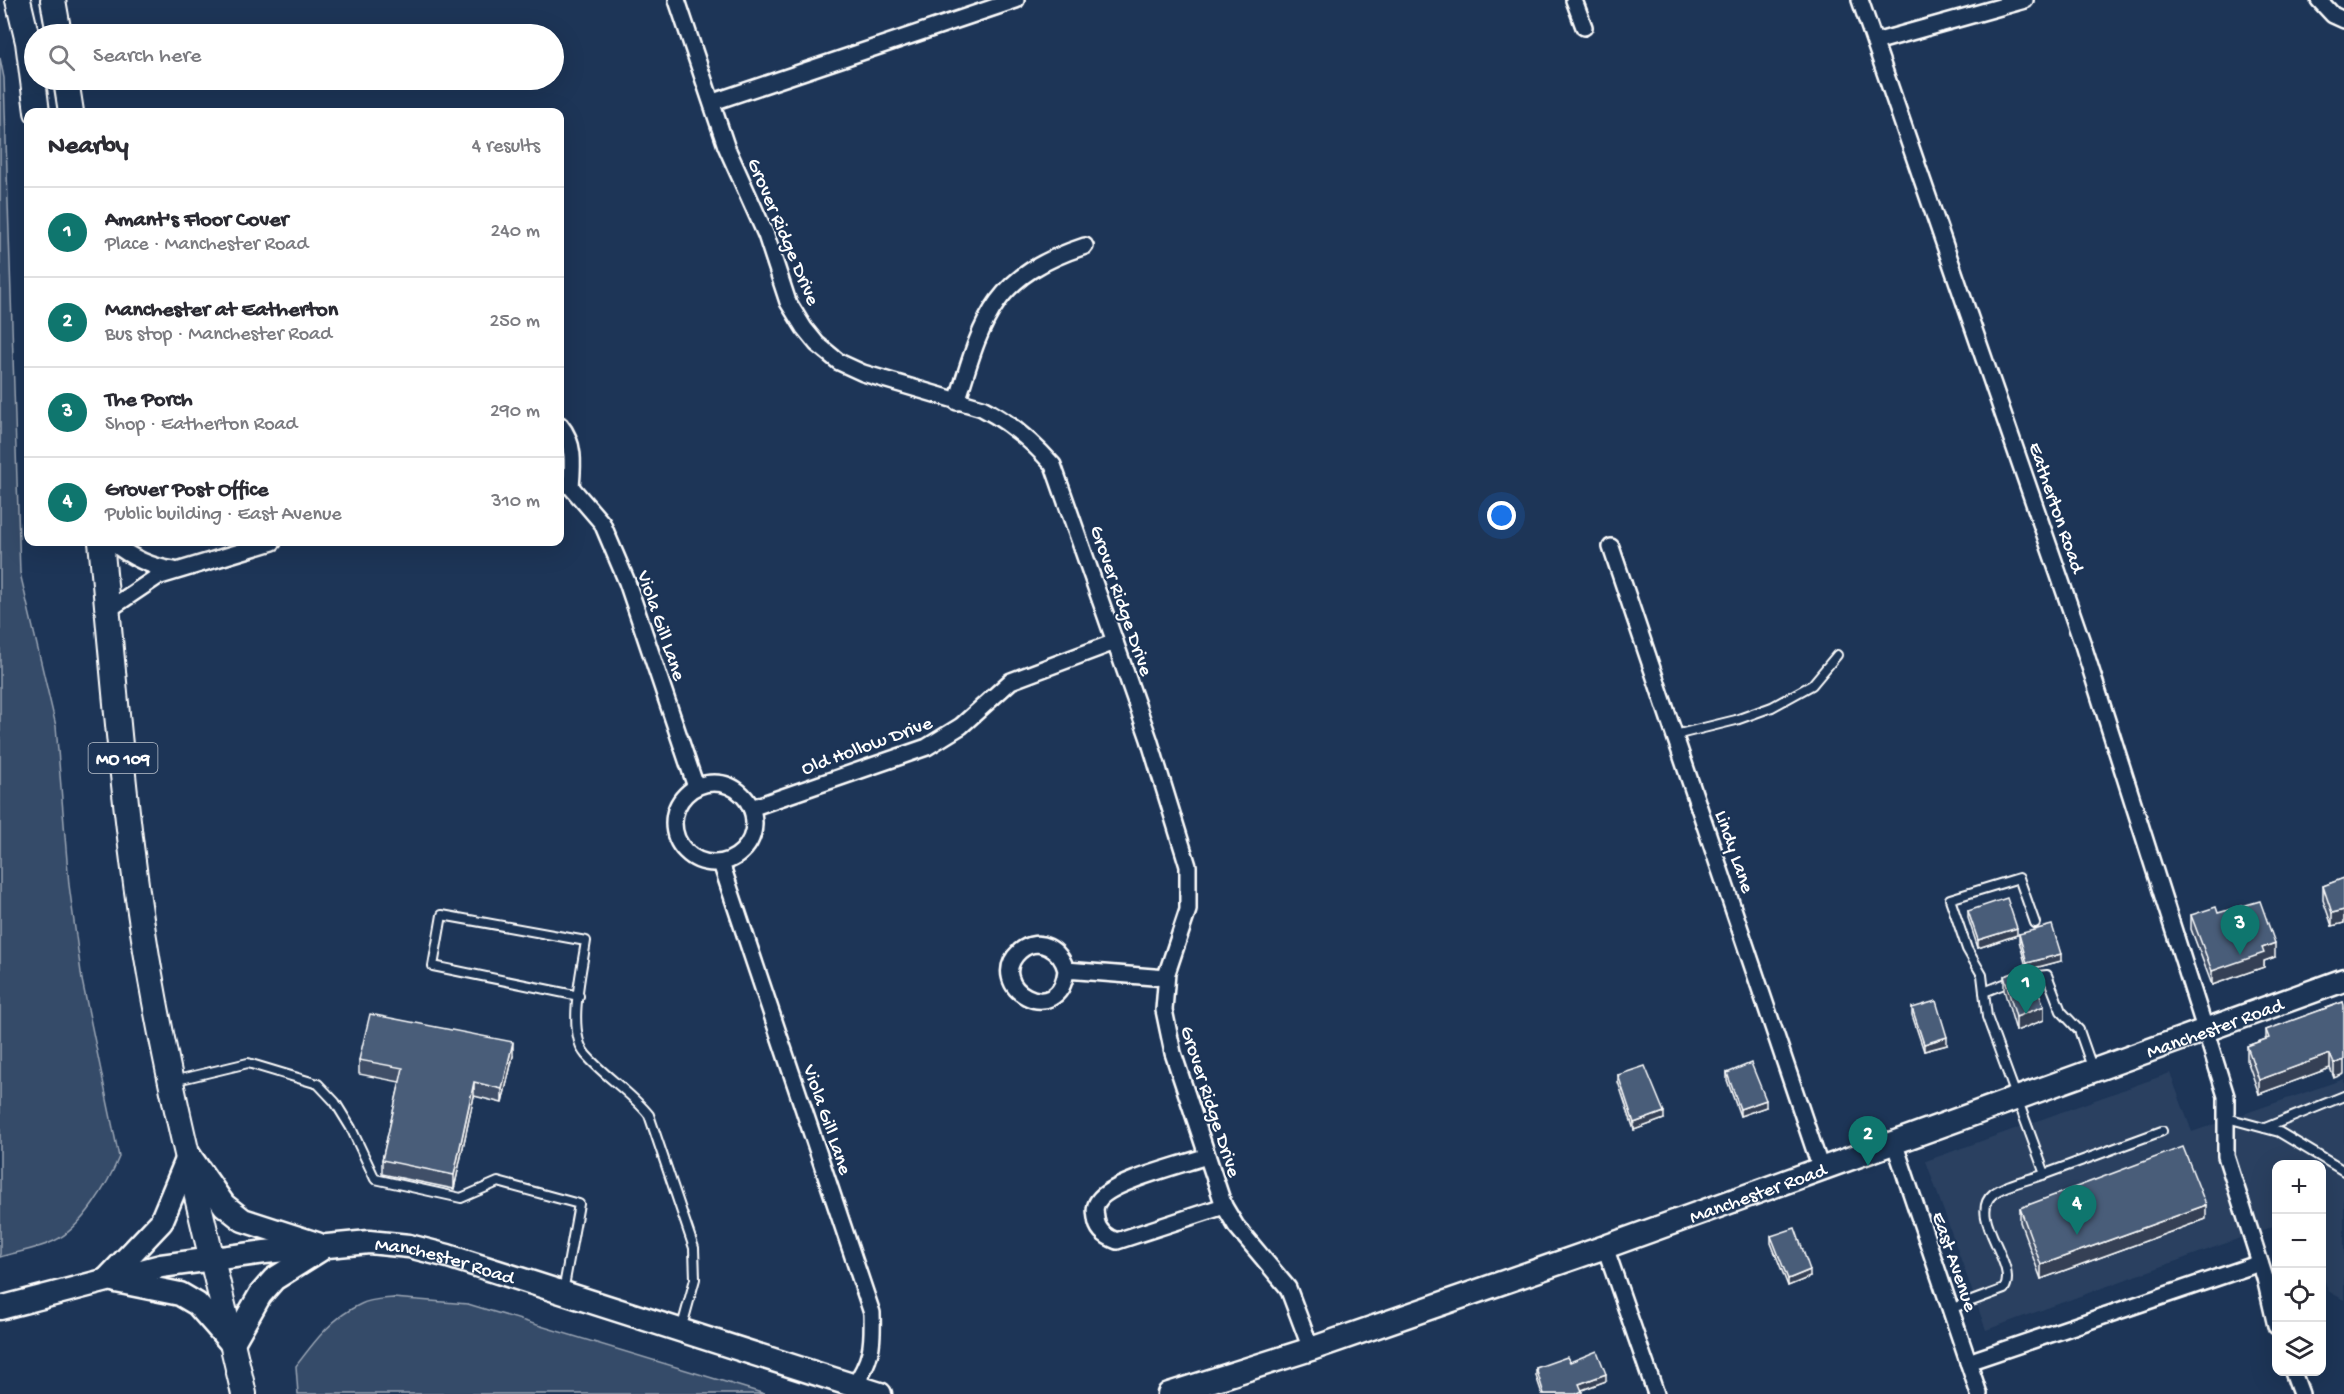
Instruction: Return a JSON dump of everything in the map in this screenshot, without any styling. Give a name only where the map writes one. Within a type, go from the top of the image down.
[{"type":"main road","points":[[18,0],[24,25]]},
{"type":"main road","points":[[53,0],[57,24]]},
{"type":"main road","points":[[34,90],[36,108]]},
{"type":"main road","points":[[68,90],[70,108]]},
{"type":"main road","name":"MO 109","points":[[101,546],[132,851],[144,939],[172,1082],[244,1394]]},
{"type":"street","name":"Grover Ridge Drive","points":[[677,0],[726,146],[766,235],[788,302],[804,328],[817,344],[839,362],[863,373],[982,408],[1028,438],[1053,465],[1182,839],[1188,866],[1188,910],[1164,991],[1166,1029],[1224,1206],[1236,1226],[1287,1288],[1311,1348]]},
{"type":"street","points":[[713,102],[1016,0]]},
{"type":"street","points":[[1574,0],[1584,27]]},
{"type":"street","name":"Eatherton Road","points":[[1860,0],[2083,645],[2206,1032],[2226,1096],[2226,1156],[2276,1322]]},
{"type":"street","points":[[1875,42],[2025,0]]},
{"type":"street","points":[[2319,0],[2333,15],[2344,20]]},
{"type":"street","points":[[957,402],[985,318],[998,301],[1014,282],[1037,266],[1085,246]]},
{"type":"street","name":"Viola Gill Lane","points":[[564,430],[568,435],[572,452],[565,485],[602,523],[615,552],[696,787]]},
{"type":"street","points":[[117,546],[126,554],[155,567],[174,570]]},
{"type":"street","points":[[108,610],[140,586],[174,570],[260,546]]},
{"type":"street","name":"Lindy Lane","points":[[1611,547],[1821,1169]]},
{"type":"street","name":"Old Hollow Drive","points":[[751,807],[927,747],[961,726],[1011,681],[1115,642]]},
{"type":"street","points":[[722,783],[734,788],[751,807],[754,819],[749,842],[732,859],[721,863],[696,859],[678,842],[674,830],[674,817],[678,805],[696,787],[722,783]]},
{"type":"street","name":"Viola Gill Lane","points":[[721,863],[872,1313],[873,1346],[866,1369],[853,1387]]},
{"type":"street","points":[[1066,970],[1166,978]]},
{"type":"street","name":"Manchester Road","points":[[1169,1394],[1605,1247],[2206,1032],[2344,980]]},
{"type":"street","name":"East Avenue","points":[[1894,1142],[1979,1394]]},
{"type":"street","points":[[189,1155],[224,1205],[243,1220],[327,1247]]},
{"type":"street","points":[[107,1279],[161,1222],[189,1155]]},
{"type":"street","points":[[1207,1156],[1114,1187],[1099,1200],[1095,1209],[1096,1224],[1108,1238],[1117,1241],[1224,1206]]},
{"type":"street","name":"Manchester Road","points":[[0,1308],[161,1266],[369,1242],[409,1246],[880,1394]]},
{"type":"street","points":[[107,1279],[180,1294],[197,1304],[232,1344],[260,1295],[274,1279],[327,1247]]},
{"type":"street","points":[[1605,1247],[1656,1394]]},
{"type":"street","points":[[1968,1362],[2260,1263]]},
{"type":"street","points":[[2295,1376],[2301,1394]]},
{"type":"lane","points":[[1675,735],[1736,720],[1772,707],[1812,685],[1837,655]]},
{"type":"lane","points":[[2035,923],[2019,878],[1950,899],[1967,949],[1982,975],[1987,1017],[2045,1174]]},
{"type":"lane","points":[[579,996],[433,966],[442,915],[586,941],[579,996],[577,1039],[585,1054],[638,1101],[649,1115],[694,1248],[695,1279],[681,1331]]},
{"type":"lane","points":[[1984,992],[2019,978],[2047,975],[2061,1011],[2079,1030],[2094,1071]]},
{"type":"lane","points":[[172,1082],[248,1063],[318,1084],[335,1102],[351,1128],[375,1179],[461,1198],[498,1182],[579,1204],[563,1293]]},
{"type":"lane","points":[[2265,1128],[2344,1096]]},
{"type":"lane","points":[[2227,1118],[2279,1132],[2344,1171]]},
{"type":"lane","points":[[1950,1309],[2004,1289],[2008,1277],[1986,1216],[1986,1204],[1993,1193],[2162,1131]]},
{"type":"shaded area","points":[[0,58],[4,78],[20,573],[56,726],[69,885],[82,980],[119,1157],[93,1204],[64,1235],[41,1246],[0,1257]]},
{"type":"shaded area","points":[[2170,1073],[2192,1132],[2344,1079],[2344,1300],[2328,1291],[2326,1284],[2326,1160],[2272,1160],[2272,1226],[1986,1330],[1926,1161]]},
{"type":"shaded area","points":[[393,1298],[468,1304],[765,1394],[298,1394],[296,1366],[324,1331],[341,1316],[361,1304],[372,1300]]},
{"type":"building","points":[[2344,878],[2344,910],[2332,913],[2323,886]]},
{"type":"building","points":[[2007,898],[2017,928],[1978,940],[1968,911]]},
{"type":"building","points":[[2260,901],[2275,943],[2262,948],[2264,953],[2212,971],[2191,915],[2216,907],[2218,913]]},
{"type":"building","points":[[2052,925],[2061,954],[2027,963],[2019,934]]},
{"type":"building","points":[[2022,970],[2029,993],[2038,990],[2044,1006],[2016,1017],[2004,976]]},
{"type":"building","points":[[1936,1001],[1947,1037],[1924,1044],[1912,1008]]},
{"type":"building","points":[[2343,1002],[2344,1060],[2334,1064],[2330,1054],[2259,1080],[2247,1046],[2269,1038],[2266,1030]]},
{"type":"building","points":[[370,1014],[513,1042],[502,1089],[474,1082],[454,1175],[382,1160],[403,1068],[359,1060]]},
{"type":"building","points":[[1751,1063],[1766,1100],[1740,1109],[1727,1073]]},
{"type":"building","points":[[1645,1066],[1664,1112],[1634,1123],[1618,1075]]},
{"type":"building","points":[[2183,1147],[2206,1205],[2041,1265],[2020,1208]]},
{"type":"building","points":[[1795,1228],[1810,1270],[1788,1279],[1771,1236]]},
{"type":"building","points":[[1597,1351],[1606,1374],[1579,1384],[1582,1391],[1576,1394],[1544,1394],[1536,1368],[1567,1357],[1570,1362]]},
{"type":"place","name":"The Porch","points":[[2240,955]]},
{"type":"place","name":"Amant's Floor Cover","points":[[2026,1014]]},
{"type":"place","name":"Manchester at Eatherton","points":[[1868,1166]]},
{"type":"place","name":"Grover Post Office","points":[[2077,1235]]}]
